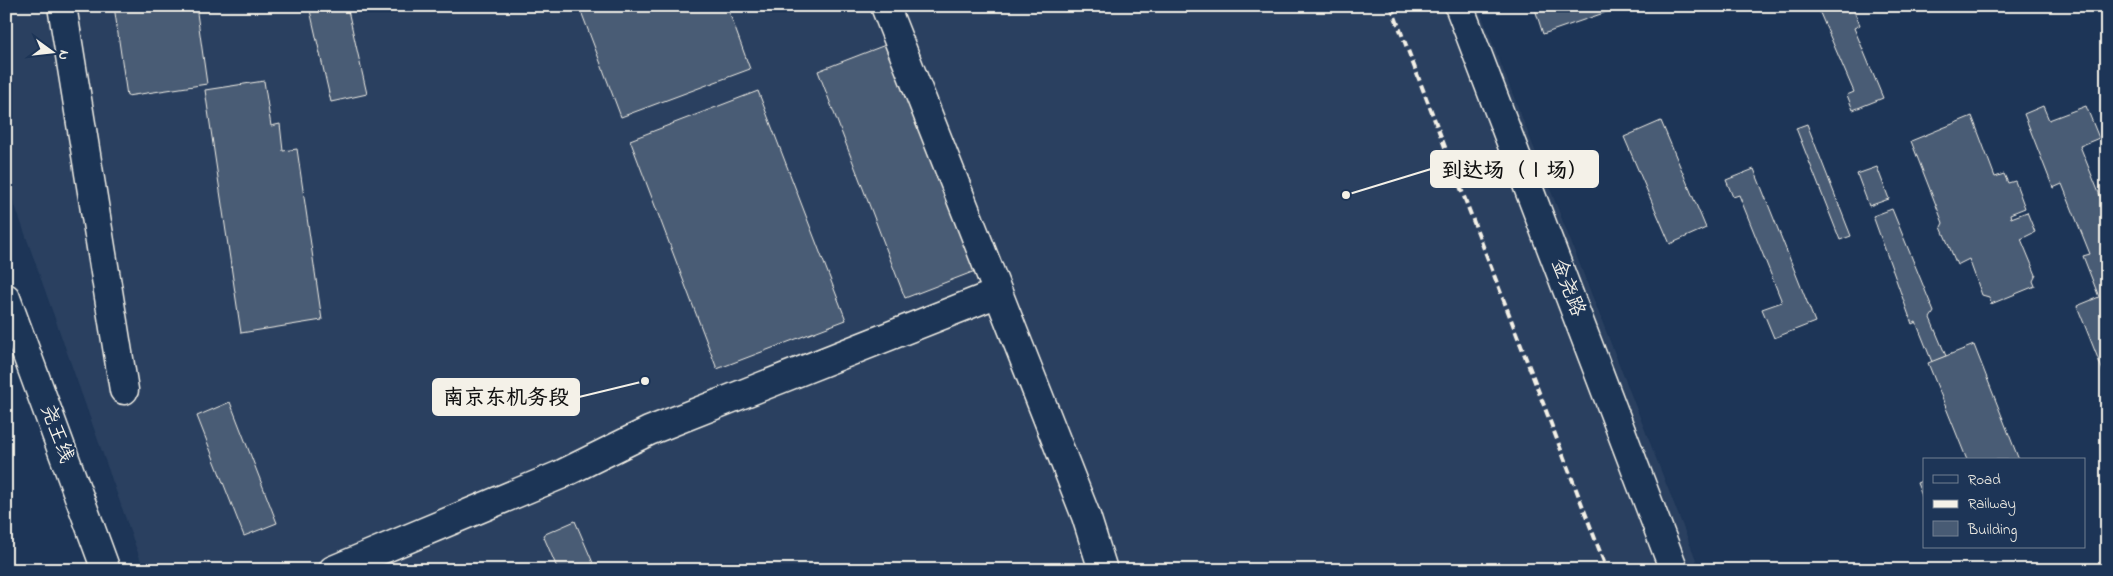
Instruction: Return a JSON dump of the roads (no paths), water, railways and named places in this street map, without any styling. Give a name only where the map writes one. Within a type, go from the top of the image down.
[{"type":"street","points":[[62,6],[124,390]]},
{"type":"street","points":[[885,6],[1086,516],[1102,570]]},
{"type":"street","name":"金尧路","points":[[1459,6],[1674,570]]},
{"type":"street","points":[[333,570],[560,475],[649,431],[998,293]]},
{"type":"street","name":"尧王线","points":[[6,298],[106,570]]},
{"type":"railway","points":[[1391,6],[1607,570]]},
{"type":"place","name":"到达场（Ⅰ场）","points":[[1346,195]]},
{"type":"place","name":"南京东机务段","points":[[645,381]]}]
